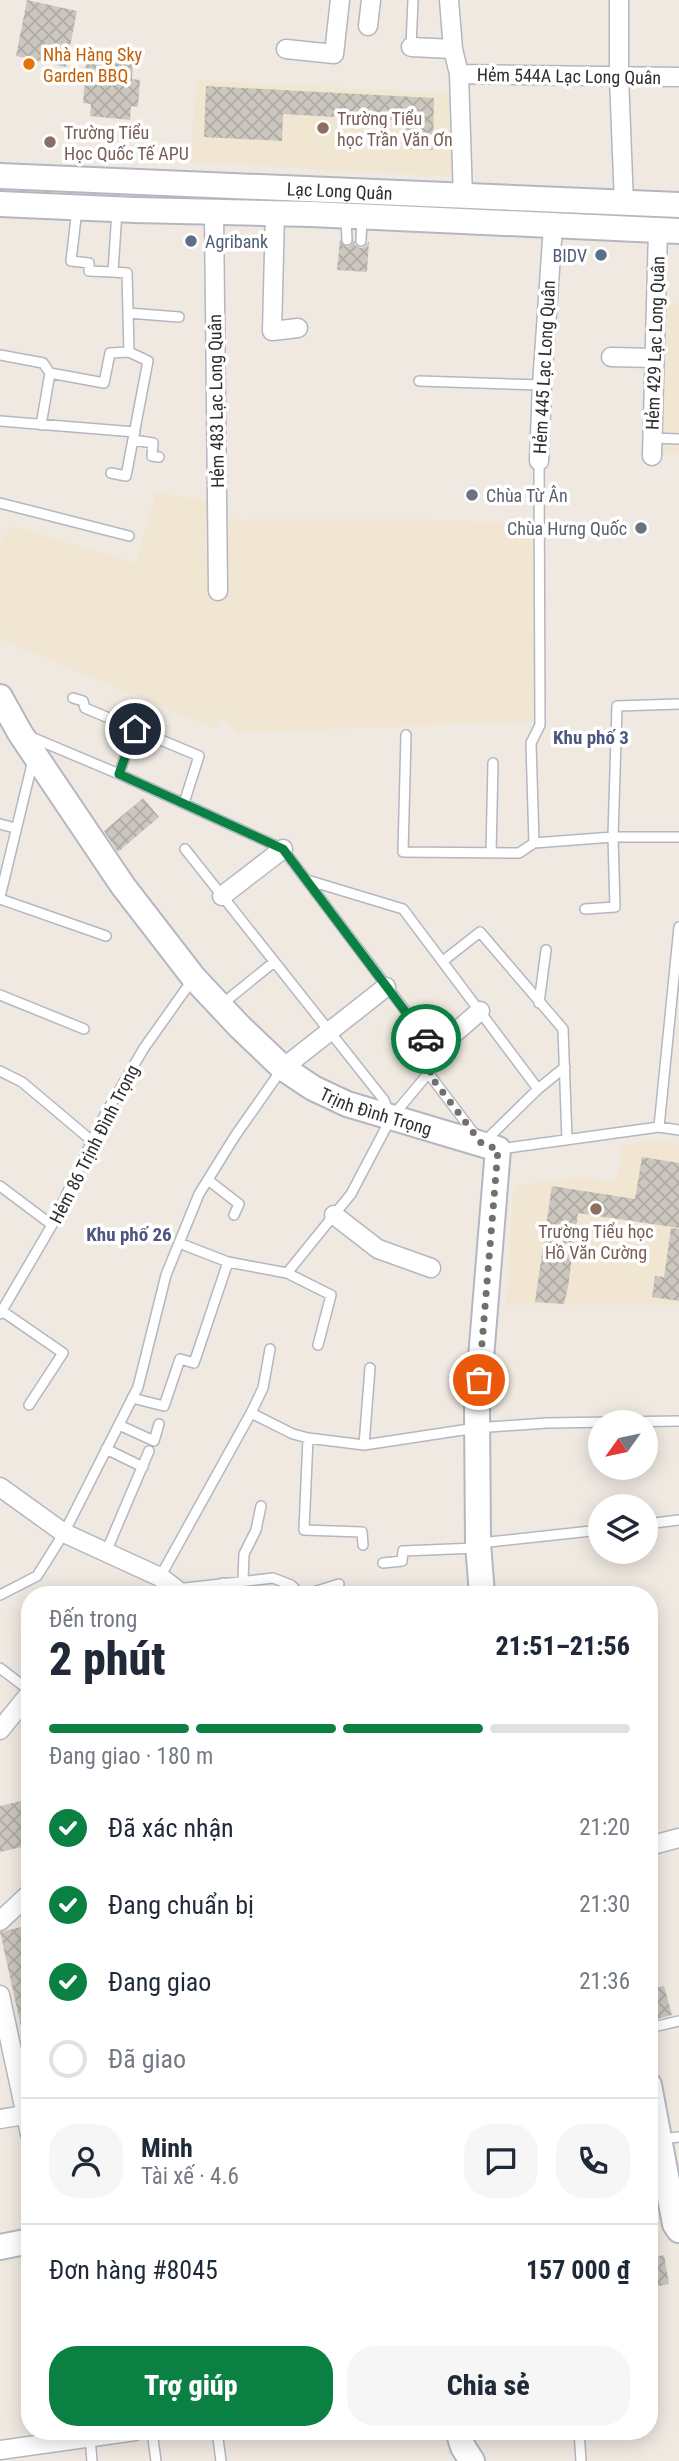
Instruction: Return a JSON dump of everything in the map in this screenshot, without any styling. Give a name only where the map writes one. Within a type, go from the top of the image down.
[{"type":"street","points":[[286,49],[334,54],[340,0]]},
{"type":"street","points":[[368,26],[371,0]]},
{"type":"street","points":[[449,0],[453,49],[459,74],[463,197]]},
{"type":"street","points":[[619,0],[624,204]]},
{"type":"street","points":[[411,47],[453,49]]},
{"type":"street","name":"Hẻm 544A Lạc Long Quân","points":[[459,74],[679,77]]},
{"type":"street","name":"Lạc Long Quân","points":[[0,176],[350,220],[463,197],[679,205]]},
{"type":"street","name":"Lạc Long Quân","points":[[0,204],[669,231]]},
{"type":"street","name":"Hẻm 483 Lạc Long Quân","points":[[214,212],[218,590]]},
{"type":"street","points":[[275,214],[272,331],[298,328]]},
{"type":"street","name":"Hẻm 445 Lạc Long Quân","points":[[539,460],[541,385],[552,226]]},
{"type":"street","name":"Hẻm 429 Lạc Long Quân","points":[[652,447],[654,358],[669,231]]},
{"type":"street","points":[[611,357],[654,358]]},
{"type":"street","name":"Trịnh Đình Trọng","points":[[0,697],[34,755],[104,851],[123,886],[194,978],[283,1068],[329,1097],[490,1146]]},
{"type":"street","points":[[222,896],[283,849]]},
{"type":"street","points":[[283,1068],[386,987]]},
{"type":"street","points":[[435,1050],[480,1012]]},
{"type":"street","points":[[481,1586],[476,1428],[490,1146]]},
{"type":"street","points":[[334,1215],[378,1249],[431,1268]]},
{"type":"street","points":[[0,1487],[64,1533],[160,1577],[171,1586]]},
{"type":"street","points":[[0,1730],[21,1700]]},
{"type":"street","points":[[658,1844],[679,1838]]},
{"type":"street","points":[[0,1921],[21,1902]]},
{"type":"street","points":[[0,1995],[21,2085]]},
{"type":"street","points":[[658,2109],[669,2138],[675,2224],[679,2230]]},
{"type":"street","points":[[0,2119],[21,2116]]},
{"type":"street","points":[[0,2247],[21,2243]]},
{"type":"street","points":[[11,2453],[75,2440]]},
{"type":"street","points":[[461,2440],[472,2461]]},
{"type":"lane","points":[[411,47],[413,0]]},
{"type":"lane","points":[[77,207],[71,261],[89,263],[89,271],[127,273],[129,352]]},
{"type":"lane","points":[[113,272],[117,209]]},
{"type":"lane","points":[[128,313],[179,317]]},
{"type":"lane","points":[[0,355],[43,363],[50,373],[104,383],[110,353],[129,352],[148,361],[126,476],[111,473]]},
{"type":"lane","points":[[41,425],[50,373]]},
{"type":"lane","points":[[419,381],[541,385]]},
{"type":"lane","points":[[0,421],[134,436],[153,443],[152,456],[159,457]]},
{"type":"lane","points":[[652,447],[679,439]]},
{"type":"lane","name":"Hẻm 445 Lạc Long Quân","points":[[534,843],[531,743],[540,725],[539,460]]},
{"type":"lane","points":[[0,503],[130,536]]},
{"type":"lane","points":[[73,698],[83,701],[85,708],[199,756],[184,803]]},
{"type":"lane","points":[[585,909],[615,907],[613,837],[617,706],[679,704]]},
{"type":"lane","points":[[119,774],[135,729]]},
{"type":"lane","points":[[20,733],[119,774],[283,849],[435,1050],[437,1063],[391,1118],[351,1194],[287,1273]]},
{"type":"lane","points":[[406,736],[403,852],[519,853],[534,843],[613,837],[679,837]]},
{"type":"lane","points":[[34,755],[0,898],[107,936]]},
{"type":"lane","points":[[491,853],[493,763]]},
{"type":"lane","points":[[0,824],[15,828]]},
{"type":"lane","points":[[185,849],[384,1100],[391,1118]]},
{"type":"lane","points":[[307,880],[403,909],[538,1089]]},
{"type":"lane","points":[[659,1127],[679,927]]},
{"type":"lane","points":[[443,961],[480,932],[563,1029],[567,1140]]},
{"type":"lane","points":[[539,1003],[546,950]]},
{"type":"lane","points":[[219,1006],[274,962]]},
{"type":"lane","name":"Hẻm 86 Trịnh Đình Trọng","points":[[1,1312],[52,1225],[92,1141],[144,1048],[194,978]]},
{"type":"lane","points":[[0,995],[84,1029]]},
{"type":"lane","points":[[0,1595],[37,1576],[64,1533],[138,1387],[166,1275],[199,1194],[235,1136],[283,1068]]},
{"type":"lane","points":[[490,1146],[538,1089],[565,1068]]},
{"type":"lane","points":[[0,1071],[22,1082],[92,1141]]},
{"type":"lane","points":[[429,1074],[490,1146]]},
{"type":"lane","points":[[490,1146],[567,1140],[659,1127],[679,1130]]},
{"type":"lane","points":[[208,1180],[239,1204],[234,1214]]},
{"type":"lane","points":[[0,1186],[52,1225]]},
{"type":"lane","points":[[179,1243],[228,1262],[287,1273],[331,1295],[318,1345]]},
{"type":"lane","points":[[132,1398],[164,1406],[180,1359],[194,1363],[228,1262]]},
{"type":"lane","points":[[1,1312],[63,1353],[29,1405]]},
{"type":"lane","points":[[160,1577],[251,1413],[263,1388],[270,1349]]},
{"type":"lane","points":[[364,1445],[370,1368]]},
{"type":"lane","points":[[251,1413],[293,1434],[364,1445],[476,1428],[547,1423],[679,1421]]},
{"type":"lane","points":[[119,1425],[154,1441],[159,1424]]},
{"type":"lane","points":[[308,1438],[304,1530],[362,1532],[363,1545]]},
{"type":"lane","points":[[106,1449],[143,1467]]},
{"type":"lane","points":[[106,1552],[149,1451]]},
{"type":"lane","points":[[243,1581],[244,1554],[256,1530],[261,1506]]},
{"type":"lane","points":[[658,1523],[679,1520]]},
{"type":"lane","points":[[383,1563],[402,1562],[404,1552],[478,1546],[588,1532]]},
{"type":"lane","points":[[206,1586],[273,1578],[292,1586]]},
{"type":"lane","points":[[333,1586],[339,1584]]},
{"type":"lane","points":[[0,1668],[21,1683]]},
{"type":"lane","points":[[658,2026],[679,2021]]},
{"type":"lane","points":[[90,2440],[92,2461]]},
{"type":"lane","points":[[153,2440],[156,2461]]},
{"type":"lane","points":[[218,2440],[221,2461]]},
{"type":"lane","points":[[580,2440],[581,2461]]},
{"type":"shaded area","name":"Trường Tiểu học Trần Văn Ơn","points":[[196,80],[453,94],[454,177],[191,162]]},
{"type":"shaded area","points":[[661,303],[679,303],[679,454],[657,453]]},
{"type":"shaded area","points":[[156,492],[208,501],[223,520],[409,519],[534,524],[534,721],[237,733],[223,717],[214,728],[0,639],[0,543],[12,526],[136,563]]},
{"type":"shaded area","name":"Trường Tiểu học Hồ Văn Cường","points":[[653,1140],[679,1144],[679,1305],[506,1305],[514,1186],[584,1177],[616,1182],[623,1145]]},
{"type":"building","points":[[27,0],[77,11],[66,67],[16,56]]},
{"type":"building","points":[[106,62],[133,64],[132,79],[140,80],[138,107],[131,106],[130,120],[90,116],[91,104],[83,103],[86,63],[106,65]]},
{"type":"building","points":[[206,86],[434,98],[433,150],[405,149],[406,121],[283,114],[282,141],[204,137]]},
{"type":"building","points":[[340,239],[347,247],[354,240],[355,245],[360,248],[365,247],[369,241],[367,272],[337,270]]},
{"type":"building","points":[[143,798],[159,817],[118,852],[104,831]]},
{"type":"building","points":[[642,1157],[679,1163],[679,1228],[578,1213],[564,1304],[535,1302],[552,1186],[635,1199]]},
{"type":"building","points":[[671,1228],[679,1229],[679,1301],[652,1297],[655,1276],[664,1277]]},
{"type":"building","points":[[21,1801],[21,1847],[0,1852],[0,1806]]},
{"type":"building","points":[[21,1927],[21,2026],[0,1932]]},
{"type":"building","points":[[664,1986],[672,2015],[658,2019],[658,1987]]},
{"type":"building","points":[[664,2255],[669,2284],[658,2286],[658,2256]]},
{"type":"way so far","points":[[426,1039],[437,1057],[437,1063],[429,1074],[482,1144],[498,1149],[479,1380]]},
{"type":"place","name":"Nhà Hàng Sky Garden BBQ","points":[[29,64]]},
{"type":"place","name":"Trường Tiểu học Trần Văn Ơn","points":[[323,128]]},
{"type":"place","name":"Trường Tiểu Học Quốc Tế APU","points":[[50,142]]},
{"type":"place","name":"Agribank","points":[[191,241]]},
{"type":"place","name":"BIDV","points":[[601,255]]},
{"type":"place","name":"Chùa Từ Ân","points":[[472,495]]},
{"type":"place","name":"Chùa Hưng Quốc","points":[[641,528]]},
{"type":"place","name":"Trường Tiểu học Hồ Văn Cường","points":[[596,1209]]},
{"type":"district","name":"Khu phố 3","points":[[591,737]]},
{"type":"district","name":"Khu phố 26","points":[[129,1234]]},
{"type":"route","points":[[135,729],[119,774],[283,849],[426,1039]]}]
